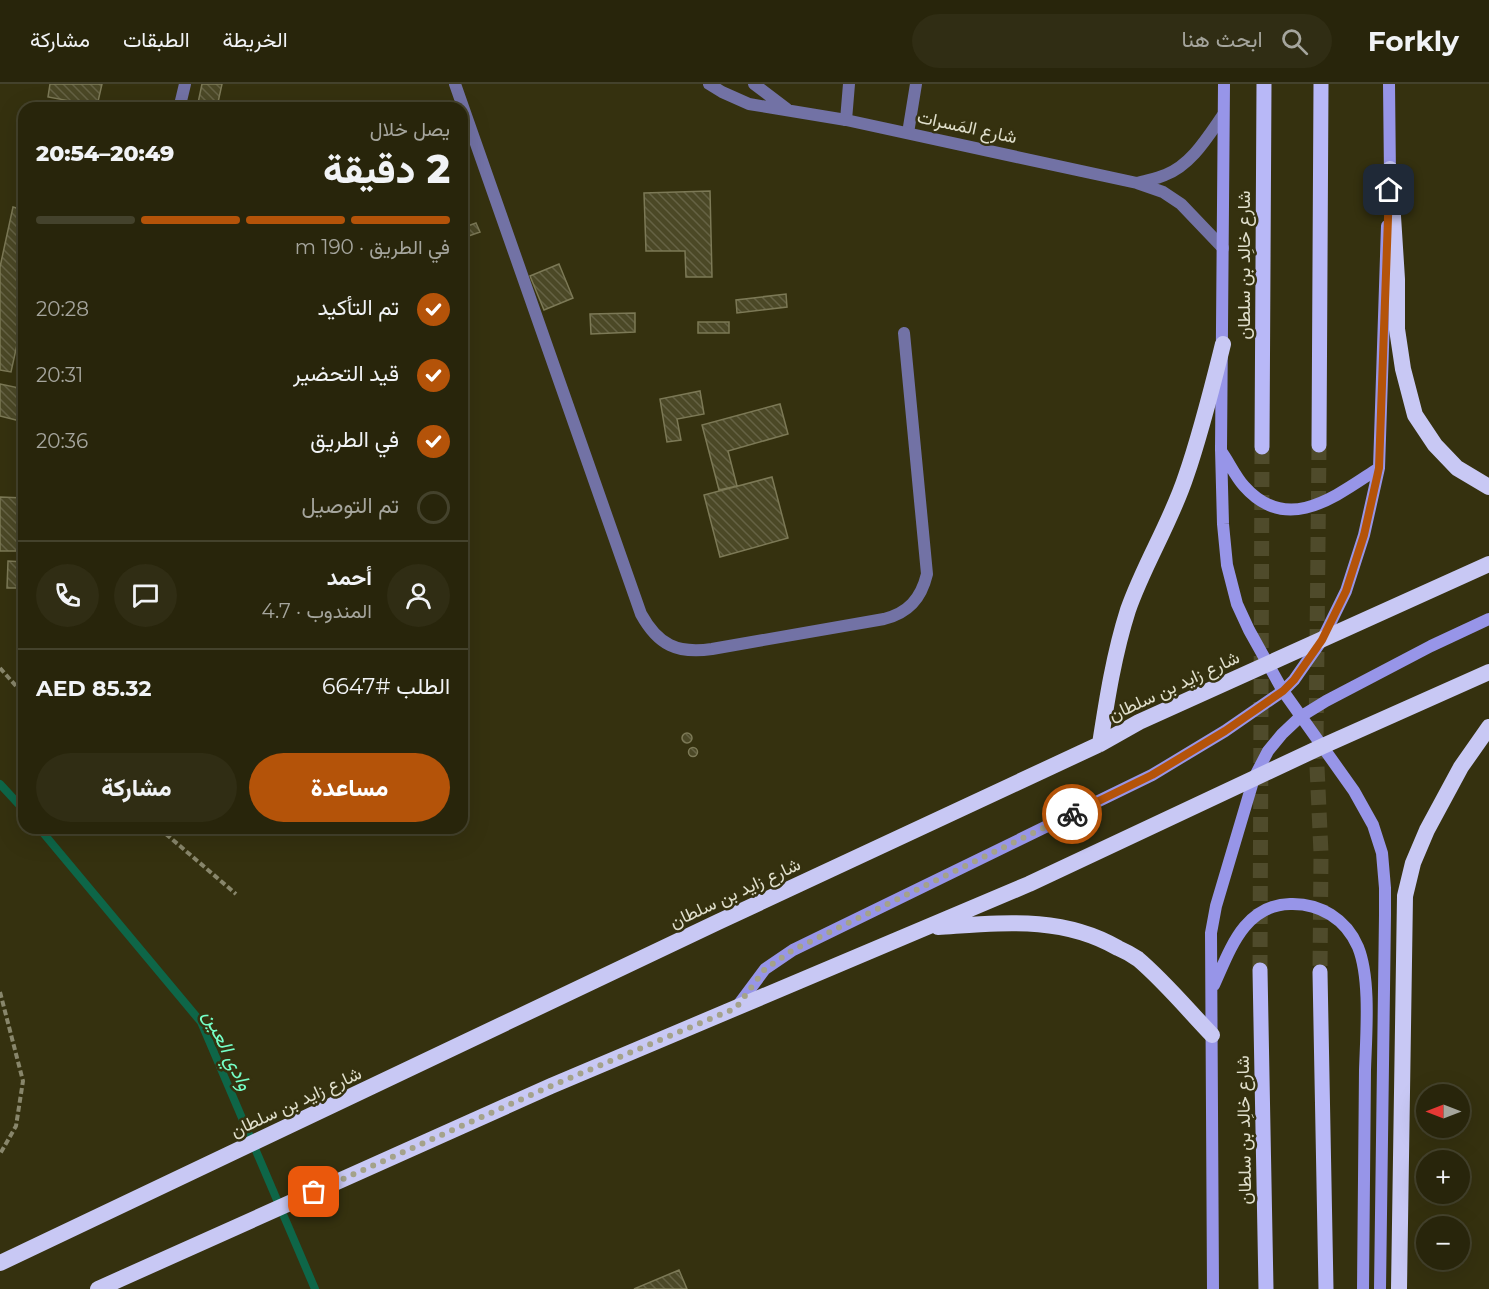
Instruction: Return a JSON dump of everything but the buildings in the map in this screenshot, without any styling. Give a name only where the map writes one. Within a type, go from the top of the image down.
[{"type":"highway","points":[[1390,169],[1397,329],[1403,369],[1415,415],[1435,445],[1457,468],[1489,487]]},
{"type":"highway","points":[[1100,744],[1110,679],[1129,608],[1169,520],[1186,476],[1205,417],[1223,344]]},
{"type":"highway","name":"شارع زايد بن سلطان","points":[[0,1263],[717,922],[1100,744],[1139,722],[1489,564]]},
{"type":"highway","points":[[98,1289],[551,1086],[1029,884],[1323,746],[1489,672]]},
{"type":"highway","points":[[1399,1289],[1405,896],[1413,863],[1428,830],[1461,767],[1489,727]]},
{"type":"highway","points":[[925,928],[1035,923],[1065,927],[1103,939],[1136,958],[1212,1035]]},
{"type":"main road","points":[[1224,84],[1221,450],[1223,524],[1227,565],[1237,604],[1249,630],[1283,691],[1354,791],[1374,825],[1383,865],[1385,925],[1380,1289]]},
{"type":"main road","name":"شارع خالِد بن سلطان","points":[[1262,447],[1264,84]]},
{"type":"main road","points":[[1319,445],[1321,84]]},
{"type":"main road","points":[[736,1008],[765,969],[793,950],[1152,775],[1225,731],[1283,691],[1294,680],[1322,640],[1346,591],[1364,535],[1379,468],[1390,169],[1389,84]]},
{"type":"main road","points":[[1221,450],[1244,486],[1259,499],[1277,508],[1304,510],[1334,497],[1379,468]]},
{"type":"main road","points":[[1213,1289],[1212,933],[1216,906],[1254,778],[1268,751],[1300,717],[1431,646],[1489,619]]},
{"type":"main road","points":[[1212,990],[1239,931],[1252,918],[1268,908],[1286,904],[1305,904],[1323,909],[1338,919],[1350,933],[1359,950],[1366,997],[1363,1289]]},
{"type":"main road","name":"شارع خالِد بن سلطان","points":[[1260,970],[1266,1289]]},
{"type":"main road","points":[[1320,972],[1326,1289]]},
{"type":"street","points":[[181,102],[185,84]]},
{"type":"street","points":[[454,84],[460,102]]},
{"type":"street","name":"شارع المَسرات","points":[[709,84],[749,104],[846,120],[1137,183],[1163,192],[1181,204],[1222,248]]},
{"type":"street","name":"شارع المَسرات","points":[[754,84],[788,109]]},
{"type":"street","points":[[846,120],[849,84]]},
{"type":"street","points":[[908,133],[916,84]]},
{"type":"street","name":"شارع المَسرات","points":[[1137,183],[1166,175],[1185,163],[1199,149],[1223,115]]},
{"type":"street","points":[[468,124],[641,614],[649,629],[662,641],[678,649],[694,651],[712,649],[884,619],[896,616],[908,609],[917,599],[924,588],[927,574],[904,333]]},
{"type":"path","points":[[0,668],[18,688]]},
{"type":"path","points":[[166,834],[236,894]]},
{"type":"path","points":[[0,992],[23,1081],[15,1126],[0,1154]]},
{"type":"waterway","name":"وادي العين","points":[[0,784],[18,804]]},
{"type":"waterway","name":"وادي العين","points":[[44,834],[201,1022],[315,1289]]},
{"type":"tunnel","points":[[1319,445],[1316,745],[1321,853],[1320,972]]},
{"type":"tunnel","points":[[1260,970],[1262,447]]},
{"type":"way so far","points":[[314,1192],[551,1086],[736,1008],[765,969],[793,950],[1072,814]]},
{"type":"route","points":[[1072,814],[1152,775],[1225,731],[1283,691],[1294,680],[1322,640],[1346,591],[1364,535],[1379,468],[1389,190]]}]
